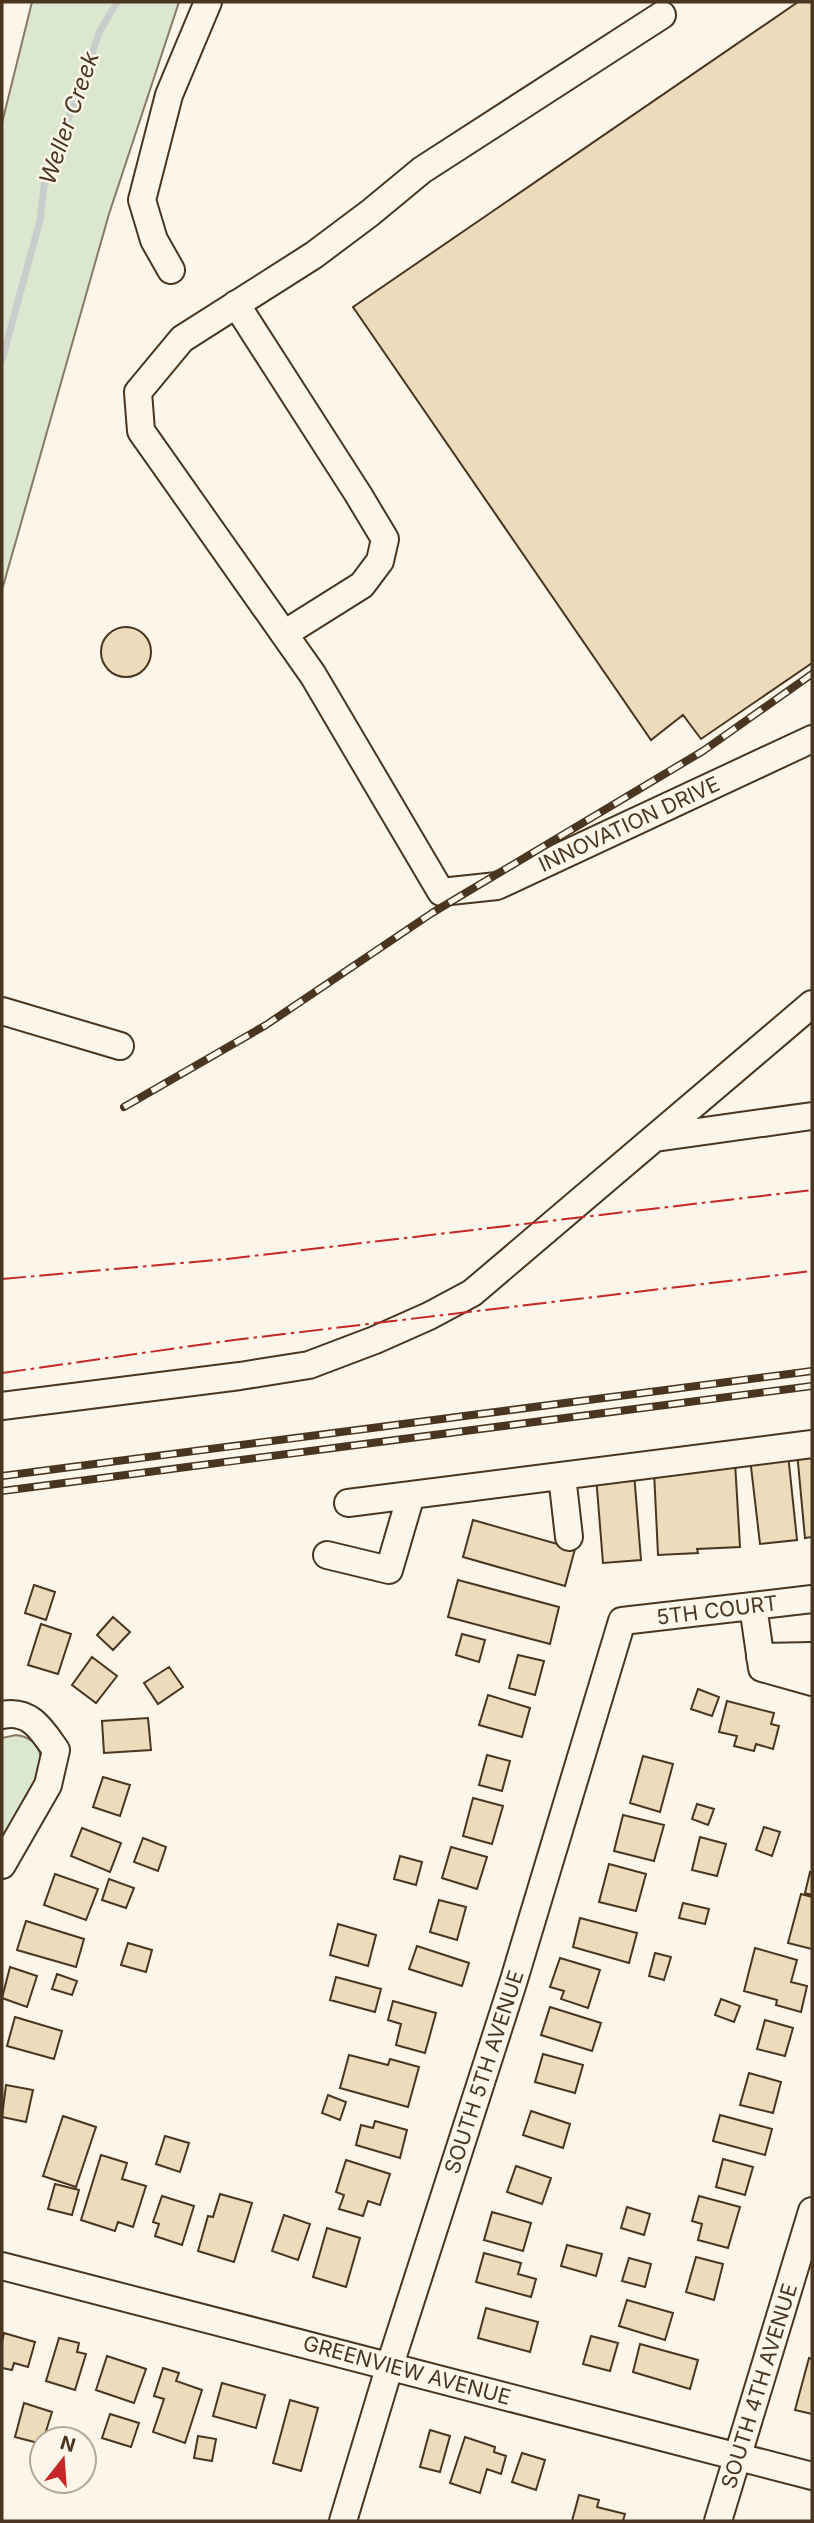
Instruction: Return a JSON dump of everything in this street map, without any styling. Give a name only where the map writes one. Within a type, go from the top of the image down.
[{"type":"street","points":[[171,270],[153,240],[142,200],[169,95],[208,2]]},
{"type":"street","points":[[236,304],[385,539],[380,561],[362,584],[284,634],[141,431],[138,392],[182,340],[236,304],[314,255],[422,170],[672,8]]},
{"type":"street","name":"INNOVATION DRIVE","points":[[284,634],[313,676],[441,892],[497,886],[812,739]]},
{"type":"street","points":[[2,1406],[274,1371],[309,1364],[363,1345],[429,1316],[472,1293],[812,1004]]},
{"type":"street","points":[[2,1011],[120,1046]]},
{"type":"street","points":[[655,1138],[812,1116]]},
{"type":"street","points":[[348,1503],[812,1444]]},
{"type":"street","points":[[562,1476],[569,1537]]},
{"type":"street","points":[[327,1555],[389,1570],[411,1495]]},
{"type":"street","name":"5TH COURT","points":[[622,1621],[812,1599]]},
{"type":"street","points":[[753,1606],[762,1668],[812,1682]]},
{"type":"street","name":"SOUTH 5TH AVENUE","points":[[343,2521],[390,2365],[513,1983],[622,1621]]},
{"type":"street","points":[[760,1657],[812,1656]]},
{"type":"street","points":[[2,1715],[14,1712],[37,1724],[56,1750],[48,1785],[2,1865]]},
{"type":"street","name":"SOUTH 4TH AVENUE","points":[[718,2521],[812,2211]]},
{"type":"street","name":"GREENVIEW AVENUE","points":[[2,2266],[812,2476]]},
{"type":"green space","points":[[32,2],[179,2],[109,214],[2,590],[2,123]]},
{"type":"green space","points":[[23,1736],[37,1746],[41,1764],[38,1778],[2,1845],[2,1738]]},
{"type":"building","points":[[798,2],[812,2],[812,663],[701,739],[683,715],[651,740],[353,307]]},
{"type":"building","points":[[126,627],[143,635],[151,652],[143,669],[126,677],[109,669],[101,652],[109,635]]},
{"type":"building","points":[[812,1450],[812,1537],[805,1538],[797,1452]]},
{"type":"building","points":[[788,1454],[797,1540],[760,1544],[750,1458]]},
{"type":"building","points":[[735,1462],[740,1547],[697,1549],[698,1553],[658,1555],[654,1471]]},
{"type":"building","points":[[634,1473],[641,1560],[603,1563],[596,1476]]},
{"type":"building","points":[[473,1520],[575,1549],[565,1586],[463,1557]]},
{"type":"building","points":[[458,1580],[559,1607],[550,1644],[448,1617]]},
{"type":"building","points":[[34,1585],[55,1592],[46,1620],[25,1613]]},
{"type":"building","points":[[113,1617],[130,1632],[113,1650],[97,1635]]},
{"type":"building","points":[[41,1624],[71,1634],[58,1674],[28,1665]]},
{"type":"building","points":[[462,1634],[485,1640],[479,1662],[456,1655]]},
{"type":"building","points":[[518,1655],[544,1661],[535,1695],[509,1688]]},
{"type":"building","points":[[92,1657],[117,1676],[96,1703],[72,1685]]},
{"type":"building","points":[[169,1667],[183,1687],[158,1704],[144,1683]]},
{"type":"building","points":[[698,1689],[719,1697],[712,1716],[691,1709]]},
{"type":"building","points":[[488,1695],[530,1708],[522,1737],[479,1725]]},
{"type":"building","points":[[727,1701],[774,1713],[771,1724],[779,1726],[773,1749],[756,1744],[754,1751],[734,1746],[737,1736],[719,1732]]},
{"type":"building","points":[[148,1718],[151,1750],[104,1753],[102,1721]]},
{"type":"building","points":[[487,1755],[510,1761],[502,1791],[479,1785]]},
{"type":"building","points":[[643,1756],[673,1764],[660,1812],[630,1803]]},
{"type":"building","points":[[103,1777],[130,1785],[120,1816],[93,1807]]},
{"type":"building","points":[[473,1798],[503,1806],[492,1844],[463,1836]]},
{"type":"building","points":[[697,1804],[714,1809],[708,1825],[692,1819]]},
{"type":"building","points":[[623,1815],[664,1825],[654,1861],[614,1851]]},
{"type":"building","points":[[764,1827],[780,1832],[772,1856],[756,1850]]},
{"type":"building","points":[[82,1828],[121,1843],[110,1872],[71,1856]]},
{"type":"building","points":[[700,1837],[726,1844],[717,1876],[692,1870]]},
{"type":"building","points":[[143,1838],[166,1847],[158,1871],[134,1862]]},
{"type":"building","points":[[451,1847],[487,1857],[477,1889],[442,1878]]},
{"type":"building","points":[[400,1856],[422,1862],[416,1885],[394,1879]]},
{"type":"building","points":[[609,1864],[646,1874],[636,1911],[599,1902]]},
{"type":"building","points":[[810,1872],[812,1873],[812,1895],[805,1893]]},
{"type":"building","points":[[55,1874],[98,1889],[86,1920],[44,1905]]},
{"type":"building","points":[[109,1879],[134,1888],[126,1908],[102,1900]]},
{"type":"building","points":[[801,1894],[812,1897],[812,1949],[788,1943]]},
{"type":"building","points":[[439,1900],[466,1907],[457,1940],[430,1932]]},
{"type":"building","points":[[683,1903],[709,1909],[705,1924],[679,1918]]},
{"type":"building","points":[[580,1918],[637,1933],[629,1963],[573,1947]]},
{"type":"building","points":[[26,1921],[84,1939],[76,1967],[17,1950]]},
{"type":"building","points":[[338,1924],[376,1935],[368,1966],[330,1955]]},
{"type":"building","points":[[128,1943],[152,1950],[146,1972],[121,1965]]},
{"type":"building","points":[[417,1946],[469,1963],[462,1986],[409,1969]]},
{"type":"building","points":[[755,1948],[797,1960],[791,1982],[807,1986],[801,2012],[776,2005],[777,2000],[744,1991]]},
{"type":"building","points":[[655,1953],[671,1957],[664,1980],[649,1976]]},
{"type":"building","points":[[560,1958],[600,1970],[588,2008],[561,1999],[564,1991],[550,1987]]},
{"type":"building","points":[[10,1967],[37,1976],[27,2007],[2,1998]]},
{"type":"building","points":[[57,1974],[77,1981],[72,1995],[52,1989]]},
{"type":"building","points":[[336,1977],[381,1989],[375,2012],[330,2000]]},
{"type":"building","points":[[721,1999],[740,2006],[734,2022],[715,2015]]},
{"type":"building","points":[[393,2001],[436,2013],[425,2053],[396,2045],[401,2024],[388,2020]]},
{"type":"building","points":[[550,2007],[601,2023],[592,2051],[541,2035]]},
{"type":"building","points":[[15,2017],[62,2031],[54,2059],[7,2046]]},
{"type":"building","points":[[765,2020],[793,2028],[785,2056],[757,2049]]},
{"type":"building","points":[[543,2054],[583,2065],[575,2093],[535,2082]]},
{"type":"building","points":[[349,2055],[388,2065],[390,2059],[419,2067],[408,2107],[340,2088]]},
{"type":"building","points":[[749,2073],[781,2082],[773,2113],[740,2105]]},
{"type":"building","points":[[6,2085],[33,2090],[26,2122],[2,2117]]},
{"type":"building","points":[[328,2095],[346,2102],[340,2120],[322,2113]]},
{"type":"building","points":[[531,2111],[570,2124],[563,2148],[523,2135]]},
{"type":"building","points":[[720,2115],[772,2129],[765,2155],[713,2141]]},
{"type":"building","points":[[63,2116],[96,2127],[76,2187],[43,2176]]},
{"type":"building","points":[[375,2121],[407,2130],[400,2158],[356,2145],[361,2125],[373,2128]]},
{"type":"building","points":[[165,2136],[189,2143],[180,2172],[156,2164]]},
{"type":"building","points":[[101,2155],[127,2163],[122,2179],[146,2186],[133,2227],[118,2222],[115,2231],[81,2220]]},
{"type":"building","points":[[723,2159],[753,2167],[745,2195],[716,2187]]},
{"type":"building","points":[[346,2160],[390,2174],[380,2205],[368,2201],[363,2216],[339,2209],[344,2195],[336,2192]]},
{"type":"building","points":[[516,2166],[551,2178],[542,2204],[507,2192]]},
{"type":"building","points":[[55,2184],[79,2190],[72,2215],[48,2209]]},
{"type":"building","points":[[220,2194],[252,2203],[234,2262],[198,2251],[208,2216],[213,2217]]},
{"type":"building","points":[[162,2196],[194,2206],[182,2245],[155,2236],[159,2224],[153,2222]]},
{"type":"building","points":[[699,2196],[740,2207],[728,2248],[698,2240],[702,2224],[692,2221]]},
{"type":"building","points":[[627,2207],[650,2214],[644,2235],[621,2228]]},
{"type":"building","points":[[492,2212],[531,2223],[523,2251],[484,2240]]},
{"type":"building","points":[[284,2215],[310,2224],[298,2260],[272,2251]]},
{"type":"building","points":[[327,2228],[360,2238],[346,2287],[313,2277]]},
{"type":"building","points":[[567,2245],[602,2254],[596,2276],[561,2266]]},
{"type":"building","points":[[484,2253],[521,2263],[518,2274],[536,2279],[531,2297],[476,2282]]},
{"type":"building","points":[[696,2257],[723,2264],[714,2300],[686,2292]]},
{"type":"building","points":[[629,2258],[651,2264],[645,2287],[622,2281]]},
{"type":"building","points":[[627,2300],[673,2313],[665,2340],[619,2326]]},
{"type":"building","points":[[486,2308],[538,2322],[530,2352],[478,2338]]},
{"type":"building","points":[[4,2333],[35,2342],[28,2367],[14,2363],[12,2370],[2,2368]]},
{"type":"building","points":[[591,2336],[618,2343],[610,2371],[583,2364]]},
{"type":"building","points":[[59,2338],[79,2343],[77,2352],[86,2354],[75,2390],[46,2381]]},
{"type":"building","points":[[640,2344],[698,2360],[690,2389],[633,2372]]},
{"type":"building","points":[[107,2356],[146,2369],[134,2403],[96,2390]]},
{"type":"building","points":[[809,2358],[812,2359],[812,2414],[795,2410]]},
{"type":"building","points":[[163,2368],[179,2373],[176,2381],[202,2390],[185,2443],[153,2432],[164,2399],[154,2396]]},
{"type":"building","points":[[222,2383],[265,2395],[256,2428],[213,2416]]},
{"type":"building","points":[[290,2400],[318,2408],[301,2471],[273,2463]]},
{"type":"building","points":[[24,2403],[52,2412],[48,2425],[28,2425],[28,2440],[15,2437]]},
{"type":"building","points":[[110,2414],[139,2423],[131,2447],[102,2438]]},
{"type":"building","points":[[430,2430],[450,2436],[440,2472],[420,2467]]},
{"type":"building","points":[[198,2436],[216,2439],[212,2461],[194,2458]]},
{"type":"building","points":[[465,2437],[495,2447],[494,2452],[506,2456],[501,2474],[487,2469],[480,2493],[450,2483]]},
{"type":"building","points":[[522,2453],[545,2460],[536,2490],[512,2482]]},
{"type":"building","points":[[579,2495],[599,2500],[597,2507],[625,2514],[623,2521],[572,2521]]},
{"type":"waterway","name":"Weller Creek","points":[[2,360],[40,220],[44,186],[100,31],[117,2]]},
{"type":"railway","points":[[124,1107],[266,1025],[432,913],[703,751],[812,674]]},
{"type":"railway","points":[[2,1476],[812,1371]]},
{"type":"railway","points":[[2,1491],[812,1386]]},
{"type":"power","points":[[2,1279],[227,1259],[812,1190]]},
{"type":"power","points":[[2,1373],[234,1340],[812,1271]]}]
